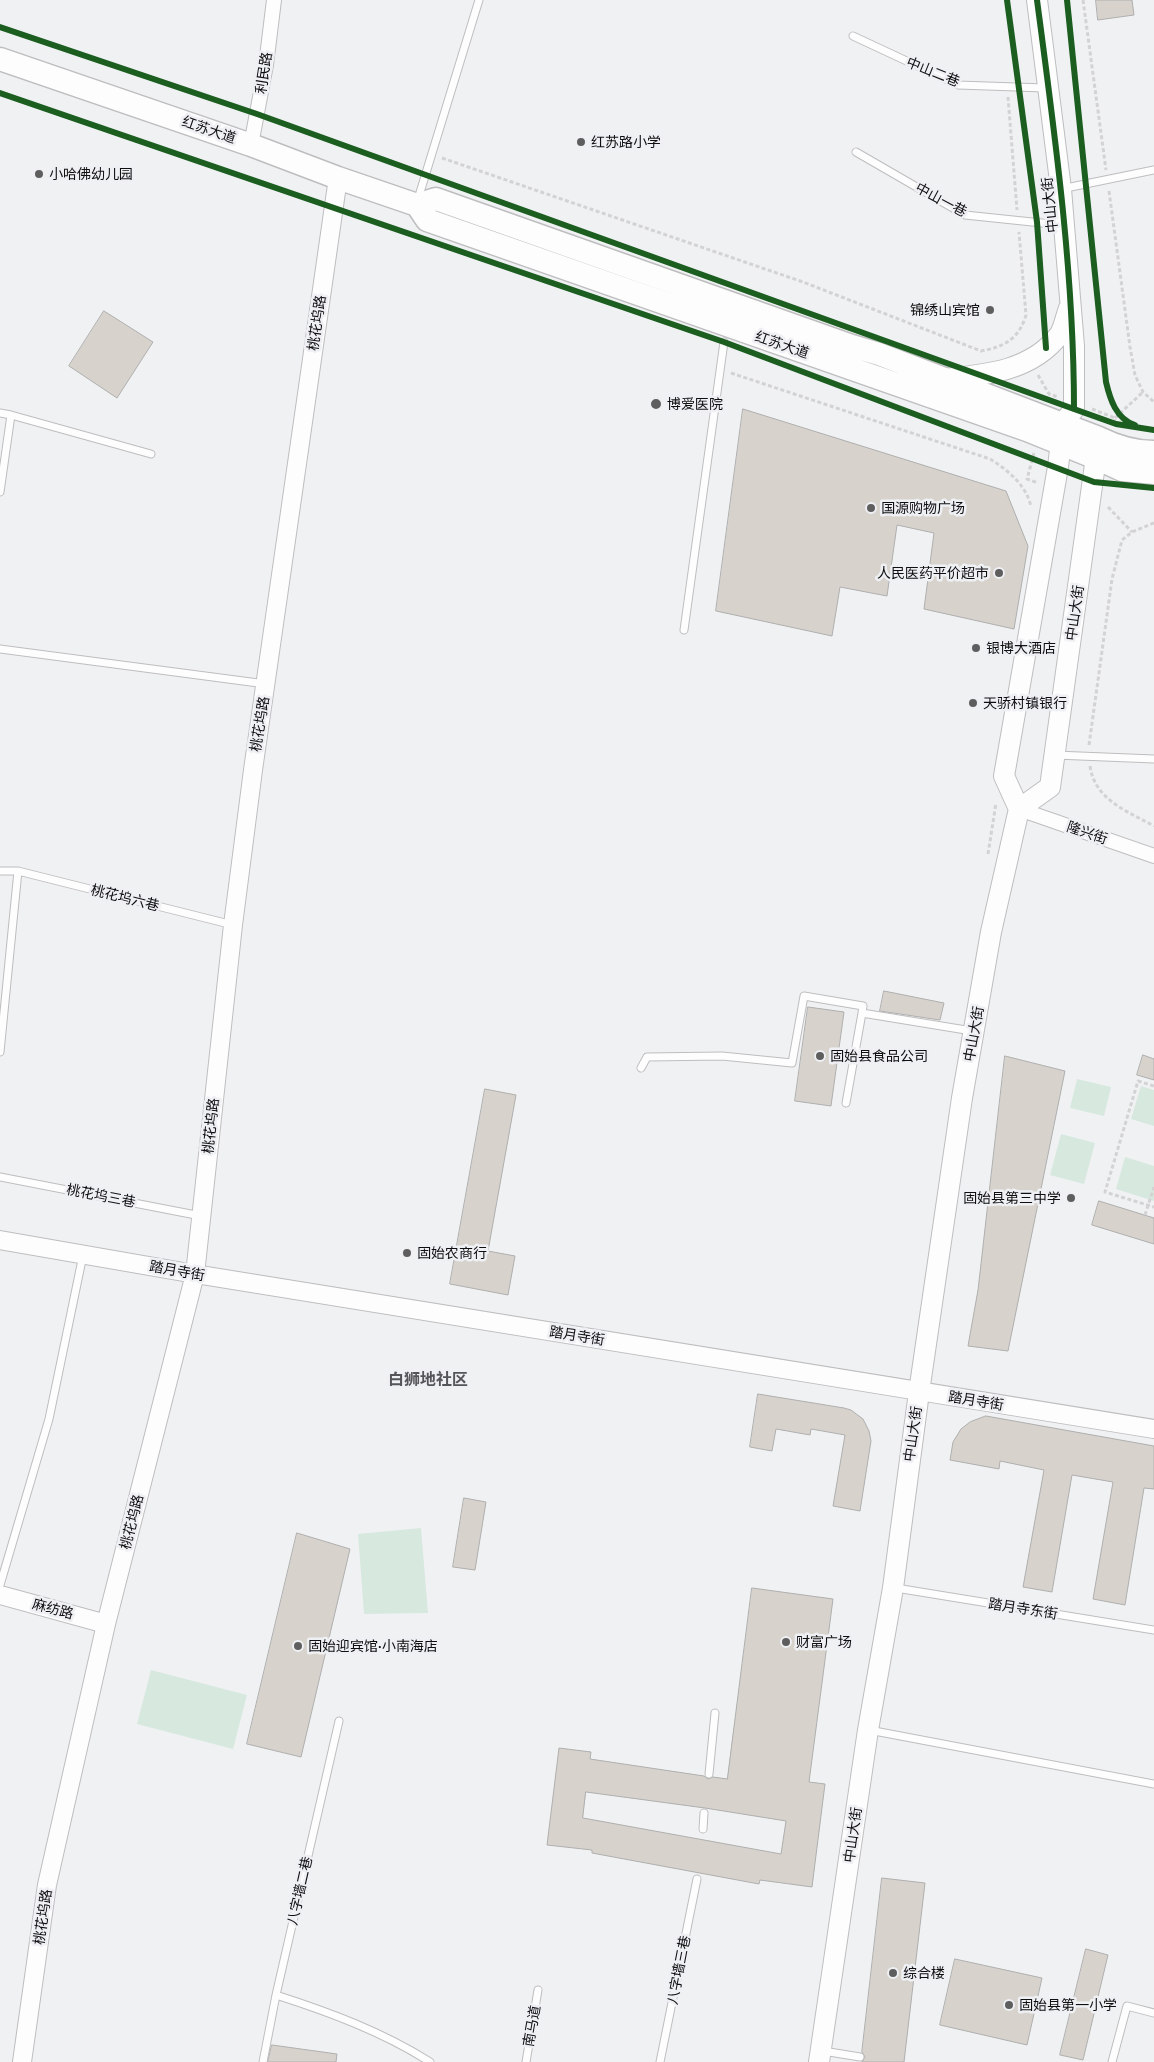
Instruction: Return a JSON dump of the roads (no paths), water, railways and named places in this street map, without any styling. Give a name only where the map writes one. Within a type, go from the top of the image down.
[{"type":"main road","name":"中山大街","points":[[820,2056],[868,1730],[893,1588],[919,1392],[962,1098],[991,932],[1019,809],[1004,776],[1066,426],[1074,346],[1061,189],[1037,0]]},
{"type":"main road","name":"红苏大道","points":[[0,59],[250,144],[338,178],[417,205],[428,220],[1027,430],[1066,426]]},
{"type":"main road","name":"红苏大道","points":[[417,205],[436,199],[879,354],[1066,426],[1098,448],[1122,470],[1154,473]]},
{"type":"main road","points":[[944,379],[981,376],[1010,369],[1028,360],[1046,348],[1060,333],[1071,304]]},
{"type":"main road","name":"红苏大道","points":[[1098,448],[1118,447],[1137,452],[1154,452]]},
{"type":"main road","name":"中山大街","points":[[1019,809],[1050,787],[1098,448]]},
{"type":"street","name":"利民路","points":[[250,144],[266,66],[274,0]]},
{"type":"street","name":"桃花坞路","points":[[22,2062],[47,1885],[106,1624],[195,1274],[232,925],[338,178]]},
{"type":"street","name":"隆兴街","points":[[1019,809],[1154,856]]},
{"type":"street","name":"踏月寺街","points":[[0,1240],[195,1274],[1154,1429]]},
{"type":"street","name":"麻纺路","points":[[0,1595],[106,1624]]},
{"type":"lane","points":[[417,205],[479,0]]},
{"type":"lane","name":"中山二巷","points":[[853,36],[958,85],[1048,88]]},
{"type":"lane","name":"中山一巷","points":[[856,152],[965,215],[1064,225]]},
{"type":"lane","points":[[1061,189],[1154,170]]},
{"type":"lane","points":[[684,630],[724,342]]},
{"type":"lane","points":[[0,413],[151,454]]},
{"type":"lane","points":[[0,492],[11,415]]},
{"type":"lane","points":[[0,649],[266,684]]},
{"type":"lane","points":[[1055,755],[1154,759]]},
{"type":"lane","name":"桃花坞六巷","points":[[0,871],[18,871],[232,925]]},
{"type":"lane","points":[[0,1052],[18,871]]},
{"type":"lane","points":[[641,1068],[647,1057],[722,1056],[792,1063],[804,996],[863,1006],[846,1103]]},
{"type":"lane","points":[[862,1013],[974,1031]]},
{"type":"lane","name":"桃花坞三巷","points":[[0,1177],[202,1216]]},
{"type":"lane","points":[[0,1585],[49,1419],[84,1255]]},
{"type":"lane","name":"踏月寺东街","points":[[893,1588],[1154,1630]]},
{"type":"lane","points":[[709,1774],[715,1713]]},
{"type":"lane","name":"八字墙二巷","points":[[263,2062],[276,1995],[339,1721]]},
{"type":"lane","points":[[868,1730],[1154,1784]]},
{"type":"lane","points":[[703,1830],[704,1814]]},
{"type":"lane","name":"八字墙三巷","points":[[660,2062],[697,1879]]},
{"type":"lane","name":"南马道","points":[[526,2062],[538,1990]]},
{"type":"lane","points":[[276,1995],[323,2010],[408,2048],[430,2062]]},
{"type":"lane","points":[[1112,2062],[1127,2006],[1154,2013]]},
{"type":"lane","points":[[820,2056],[860,2057]]},
{"type":"place","name":"红苏路小学","points":[[581,142]]},
{"type":"place","name":"小哈佛幼儿园","points":[[39,174]]},
{"type":"place","name":"锦绣山宾馆","points":[[990,310]]},
{"type":"place","name":"博爱医院","points":[[656,404]]},
{"type":"place","name":"国源购物广场","points":[[871,508]]},
{"type":"place","name":"人民医药平价超市","points":[[999,573]]},
{"type":"place","name":"银博大酒店","points":[[976,648]]},
{"type":"place","name":"天骄村镇银行","points":[[973,703]]},
{"type":"place","name":"固始县食品公司","points":[[820,1056]]},
{"type":"place","name":"固始县第三中学","points":[[1071,1198]]},
{"type":"place","name":"固始农商行","points":[[407,1253]]},
{"type":"place","name":"财富广场","points":[[786,1642]]},
{"type":"place","name":"固始迎宾馆·小南海店","points":[[298,1646]]},
{"type":"place","name":"综合楼","points":[[893,1973]]},
{"type":"place","name":"固始县第一小学","points":[[1009,2005]]},
{"type":"district","name":"白狮地社区","points":[[428,1380]]}]
